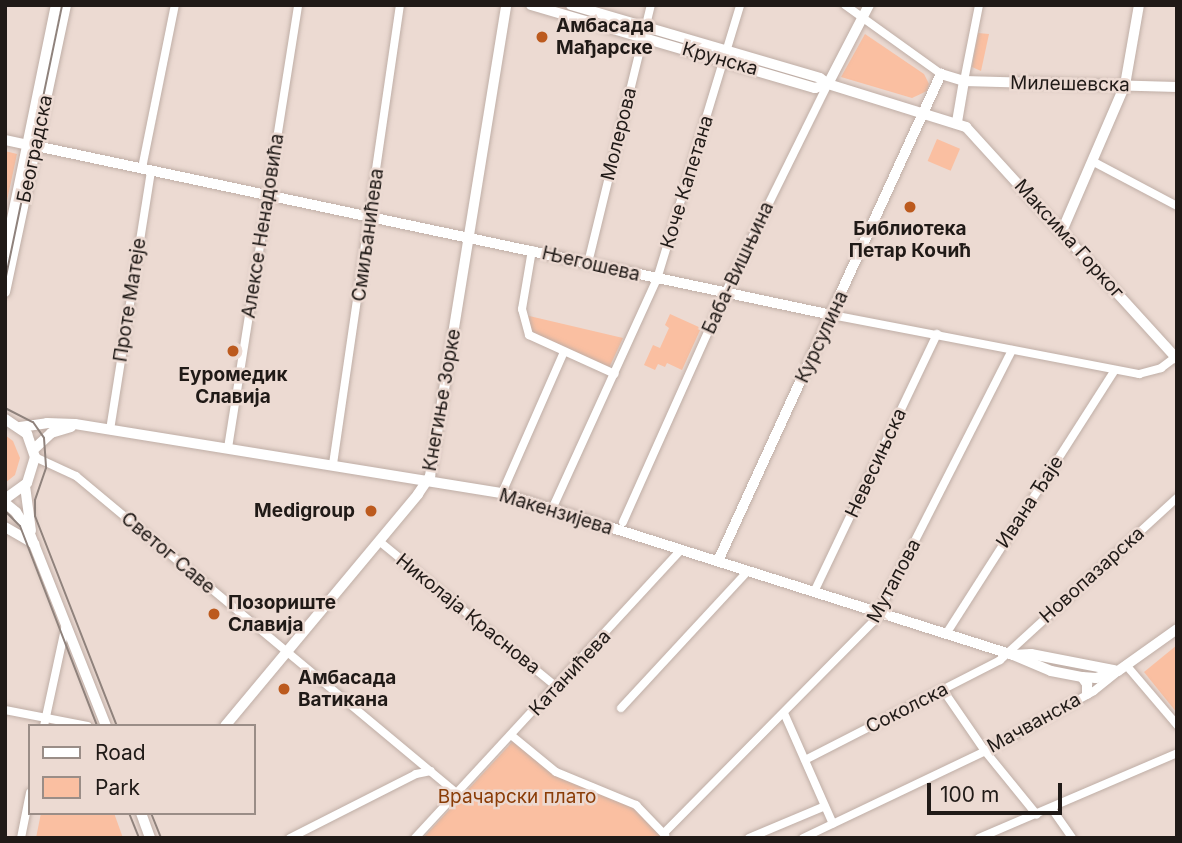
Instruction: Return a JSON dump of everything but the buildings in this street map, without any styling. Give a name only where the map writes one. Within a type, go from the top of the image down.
[{"type":"main road","name":"Београдска","points":[[5,292],[56,5]]},
{"type":"main road","name":"Београдска","points":[[5,253],[66,5]]},
{"type":"main road","name":"Кнегиње Зорке","points":[[227,724],[428,480],[506,5]]},
{"type":"main road","name":"Крунска","points":[[531,5],[645,32],[726,55],[816,88],[828,85],[957,122]]},
{"type":"main road","name":"Крунска","points":[[570,5],[645,32]]},
{"type":"main road","name":"Баба-Вишњина","points":[[828,85],[869,5]]},
{"type":"main road","points":[[1062,231],[1125,85],[1139,5]]},
{"type":"main road","name":"Милешевска","points":[[941,74],[964,81],[1177,87]]},
{"type":"main road","name":"Курсулина","points":[[718,561],[941,74]]},
{"type":"main road","points":[[957,122],[964,81]]},
{"type":"main road","name":"Максима Горког","points":[[957,122],[966,127],[1176,357]]},
{"type":"main road","name":"Његошева","points":[[5,140],[371,215],[832,315]]},
{"type":"main road","points":[[5,419],[20,427],[35,453],[33,473],[25,486],[5,501],[16,512],[32,539],[105,724]]},
{"type":"main road","name":"Макензијева","points":[[20,427],[47,422],[85,426],[502,493],[1010,654],[1051,671],[1096,678],[1122,668]]},
{"type":"main road","name":"Макензијева","points":[[35,453],[56,430],[85,426]]},
{"type":"main road","points":[[25,486],[32,539]]},
{"type":"main road","points":[[5,527],[32,539]]},
{"type":"main road","points":[[1122,668],[1177,629]]},
{"type":"main road","name":"Макензијева","points":[[1010,654],[1031,654],[1122,668]]},
{"type":"main road","points":[[1082,677],[1087,684],[1087,694]]},
{"type":"main road","points":[[145,816],[150,838]]},
{"type":"street","name":"Проте Матеје","points":[[110,430],[147,169],[175,5]]},
{"type":"street","name":"Алексе Ненадовића","points":[[228,448],[298,5]]},
{"type":"street","name":"Смиљанићева","points":[[332,464],[400,5]]},
{"type":"street","name":"Молерова","points":[[588,263],[651,5]]},
{"type":"street","name":"Коче Капетана","points":[[553,507],[657,279],[740,5]]},
{"type":"street","points":[[845,5],[941,74]]},
{"type":"street","points":[[964,81],[978,5]]},
{"type":"street","name":"Баба-Вишњина","points":[[623,522],[726,292],[828,85]]},
{"type":"street","points":[[1092,161],[1177,206]]},
{"type":"street","points":[[532,250],[522,309],[524,325],[532,339],[615,374]]},
{"type":"street","name":"Његошева","points":[[832,315],[1115,370],[1150,373],[1176,357]]},
{"type":"street","name":"Невесињска","points":[[814,592],[937,334]]},
{"type":"street","name":"Мутапова","points":[[666,835],[864,635],[879,613],[1012,350]]},
{"type":"street","points":[[502,493],[564,352]]},
{"type":"street","name":"Ивана Ђаје","points":[[946,634],[1115,370]]},
{"type":"street","name":"Светог Саве","points":[[35,453],[76,476],[457,793]]},
{"type":"street","name":"Новопазарска","points":[[1010,654],[1177,498]]},
{"type":"street","name":"Николаја Краснова","points":[[379,541],[557,687]]},
{"type":"street","name":"Катанићева","points":[[415,838],[680,551]]},
{"type":"street","points":[[621,708],[748,571]]},
{"type":"street","points":[[45,722],[66,624]]},
{"type":"street","name":"Соколска","points":[[805,760],[1010,654]]},
{"type":"street","points":[[1122,668],[1177,725]]},
{"type":"street","name":"Мачванска","points":[[803,838],[985,751],[1087,694],[1122,668]]},
{"type":"street","points":[[943,690],[985,751],[1037,815]]},
{"type":"street","points":[[5,709],[45,722],[66,724]]},
{"type":"street","points":[[784,713],[833,824]]},
{"type":"street","points":[[511,735],[556,772],[636,806],[666,835]]},
{"type":"street","points":[[979,838],[1052,809],[1177,753]]},
{"type":"street","points":[[416,758],[416,774]]},
{"type":"street","points":[[290,838],[416,774],[431,771]]},
{"type":"street","points":[[21,838],[28,803]]},
{"type":"street","points":[[749,838],[825,806]]},
{"type":"street","points":[[1052,809],[1072,838]]},
{"type":"green space","points":[[978,33],[989,34],[981,71],[972,67]]},
{"type":"green space","points":[[865,34],[924,74],[929,84],[927,91],[912,98],[841,77]]},
{"type":"green space","points":[[937,139],[960,149],[951,171],[928,161]]},
{"type":"green space","points":[[5,151],[17,154],[5,210]]},
{"type":"green space","points":[[670,314],[701,328],[682,370],[667,363],[665,367],[658,364],[655,370],[644,365],[653,345],[660,348],[669,328],[665,325]]},
{"type":"green space","points":[[525,315],[623,338],[609,368],[533,335]]},
{"type":"green space","points":[[5,435],[13,441],[20,458],[15,475],[5,483]]},
{"type":"green space","points":[[1177,645],[1177,713],[1144,672]]},
{"type":"green space","name":"Врачарски плато","points":[[515,739],[547,766],[624,799],[667,838],[423,838]]},
{"type":"green space","points":[[41,815],[115,815],[123,838],[36,838]]},
{"type":"tram line","points":[[5,281],[62,5]]},
{"type":"tram line","points":[[5,408],[33,422],[44,438],[46,468],[35,500],[35,516],[116,724]]},
{"type":"tram line","points":[[5,511],[20,526],[96,724]]},
{"type":"tram line","points":[[130,815],[139,838]]},
{"type":"tram line","points":[[152,815],[161,838]]},
{"type":"place","name":"Амбасада Мађарске","points":[[542,37]]},
{"type":"place","name":"Библиотека Петар Кочић","points":[[910,207]]},
{"type":"place","name":"Еуромедик Славија","points":[[233,351]]},
{"type":"place","name":"Medigroup","points":[[371,511]]},
{"type":"place","name":"Позориште Славија","points":[[214,614]]},
{"type":"place","name":"Амбасада Ватикана","points":[[284,689]]}]
